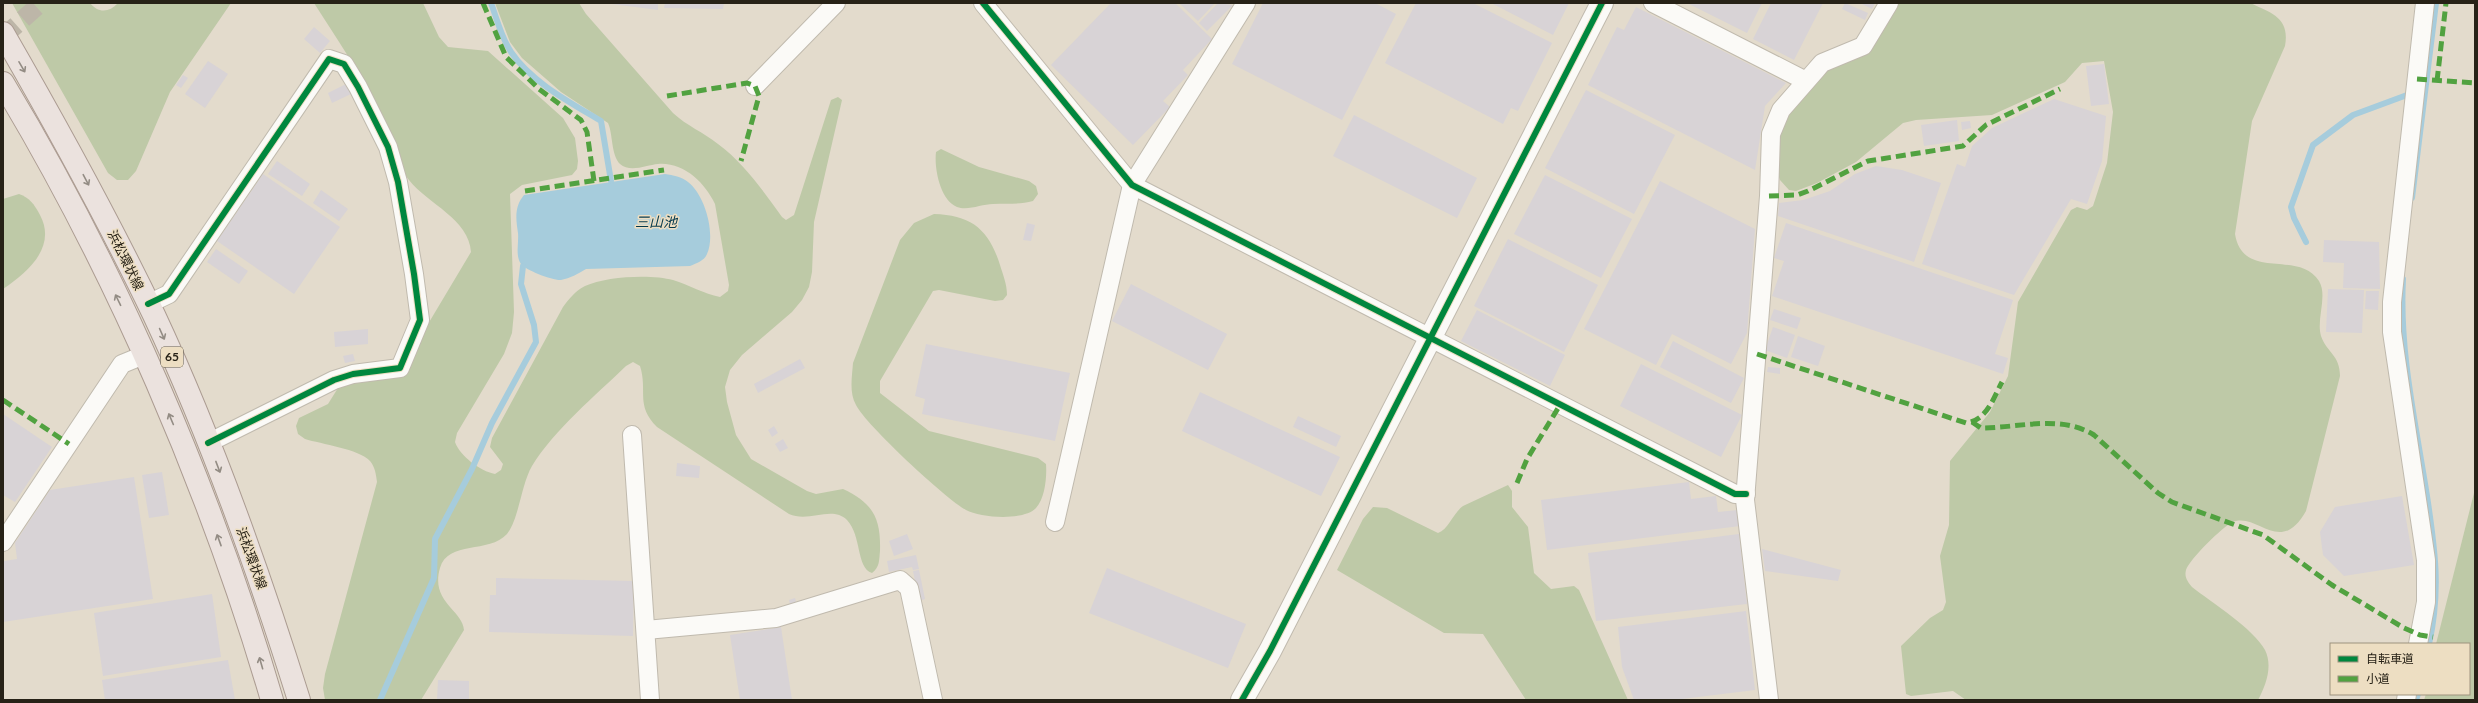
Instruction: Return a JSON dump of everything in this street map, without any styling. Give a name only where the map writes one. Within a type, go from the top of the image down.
[{"type":"main road","name":"浜松環状線","points":[[3,33],[91,190],[148,304],[208,443],[258,576],[300,700]]},
{"type":"main road","name":"浜松環状線","points":[[3,83],[76,213],[144,355],[216,530],[252,632],[272,700]]},
{"type":"street","points":[[755,86],[836,3]]},
{"type":"street","points":[[983,3],[1132,185],[1734,494],[1746,494]]},
{"type":"street","points":[[1055,522],[1132,185],[1246,3]]},
{"type":"street","points":[[1242,700],[1270,651],[1602,3]]},
{"type":"street","points":[[1653,3],[1806,81]]},
{"type":"street","points":[[1769,700],[1746,494],[1769,196],[1771,134],[1781,110],[1822,63],[1863,46],[1889,3]]},
{"type":"street","points":[[2418,643],[2426,602],[2426,560],[2392,332],[2392,302],[2426,3]]},
{"type":"street","points":[[148,304],[169,294],[329,59],[344,64],[358,87],[388,147],[398,182],[414,274],[420,320],[400,368],[353,374],[334,380],[229,434],[208,443]]},
{"type":"street","points":[[3,542],[122,364],[144,355]]},
{"type":"street","points":[[632,435],[650,700]]},
{"type":"street","points":[[646,630],[776,618],[900,580],[909,588],[933,700]]},
{"type":"green space","points":[[12,3],[90,3],[96,9],[107,10],[111,9],[118,3],[231,3],[170,92],[136,171],[128,180],[117,180],[108,173]]},
{"type":"green space","points":[[314,3],[423,3],[439,37],[448,47],[488,51],[563,118],[575,138],[578,161],[577,169],[572,175],[522,185],[510,194],[514,312],[512,333],[504,354],[457,433],[455,442],[461,452],[471,462],[483,470],[495,474],[501,470],[503,464],[490,447],[492,438],[563,307],[578,290],[585,286],[605,280],[629,277],[653,277],[673,280],[708,294],[720,297],[728,291],[729,285],[715,204],[706,189],[692,175],[676,166],[658,164],[639,168],[629,168],[620,164],[615,155],[608,123],[561,92],[522,58],[510,42],[495,3],[579,3],[586,14],[673,113],[712,140],[737,160],[768,197],[782,217],[786,220],[794,215],[831,100],[838,97],[842,100],[814,222],[812,272],[809,287],[802,300],[792,312],[742,355],[730,370],[725,387],[727,402],[736,435],[751,459],[807,491],[816,494],[843,489],[862,500],[868,506],[877,521],[879,529],[880,551],[878,566],[875,571],[872,573],[863,565],[852,527],[847,520],[841,516],[827,514],[804,517],[789,514],[657,427],[650,419],[644,405],[643,383],[640,366],[633,362],[626,366],[576,413],[541,453],[528,474],[514,520],[507,534],[490,544],[460,550],[444,559],[440,568],[438,580],[439,589],[462,623],[464,630],[421,700],[325,700],[323,688],[325,674],[377,482],[376,473],[373,466],[365,457],[339,447],[305,439],[298,434],[296,426],[299,418],[328,404],[338,388],[344,385],[397,376],[471,252],[469,240],[456,221],[417,189],[402,170],[390,146],[364,83]]},
{"type":"green space","points":[[1899,3],[2250,3],[2272,14],[2282,23],[2285,29],[2285,46],[2252,121],[2235,234],[2240,248],[2249,257],[2260,262],[2299,267],[2310,272],[2319,281],[2322,294],[2320,322],[2321,336],[2338,363],[2340,376],[2306,511],[2296,524],[2287,531],[2278,532],[2242,521],[2233,522],[2215,536],[2200,551],[2188,565],[2186,570],[2187,579],[2192,587],[2232,616],[2252,633],[2265,650],[2268,662],[2268,675],[2258,700],[1966,700],[1953,691],[1911,696],[1906,694],[1901,646],[1930,618],[1943,610],[1946,602],[1940,556],[1949,525],[1950,461],[1990,412],[2008,376],[2018,302],[2071,210],[2077,207],[2087,210],[2093,206],[2107,163],[2113,112],[2104,61],[2082,63],[2065,82],[1992,115],[1916,120],[1903,123],[1856,162],[1817,183],[1796,191],[1789,190],[1780,180],[1777,172],[1778,135],[1781,124],[1821,75]]},
{"type":"green space","points":[[941,149],[979,167],[1029,181],[1036,186],[1038,194],[1033,201],[1028,202],[989,204],[970,208],[957,207],[946,198],[939,183],[936,166],[936,152]]},
{"type":"green space","points":[[19,194],[29,200],[38,211],[44,227],[45,238],[37,258],[30,267],[3,289],[3,199]]},
{"type":"green space","points":[[934,214],[959,217],[969,221],[984,234],[996,253],[1005,280],[1007,295],[1003,300],[995,301],[939,290],[933,291],[880,381],[880,393],[929,431],[1038,458],[1046,464],[1046,481],[1042,499],[1036,508],[1022,515],[1002,517],[982,515],[966,510],[956,503],[907,461],[890,444],[863,415],[856,405],[852,395],[853,363],[900,240],[914,223]]},
{"type":"green space","points":[[1508,485],[1512,491],[1512,507],[1528,527],[1534,573],[1551,589],[1574,586],[1579,590],[1628,700],[1526,700],[1483,634],[1444,633],[1337,570],[1363,519],[1373,507],[1387,508],[1438,533],[1448,525],[1463,506]]},
{"type":"green space","points":[[2475,489],[2475,700],[2424,700],[2426,695],[2470,695],[2470,643],[2436,643]]},
{"type":"water","name":"三山池","points":[[665,174],[677,176],[688,182],[694,188],[704,205],[710,236],[707,254],[700,262],[690,266],[586,269],[574,276],[561,280],[540,275],[521,264],[518,257],[516,213],[524,195]]},
{"type":"building","points":[[604,3],[658,3],[658,10]]},
{"type":"building","points":[[665,3],[724,3],[723,9],[664,8]]},
{"type":"building","points":[[1111,3],[1175,3],[1212,39],[1183,70],[1188,75],[1163,101],[1170,107],[1133,145],[1051,65]]},
{"type":"building","points":[[1179,3],[1215,3],[1198,21]]},
{"type":"building","points":[[1218,3],[1233,5],[1207,31],[1199,23]]},
{"type":"building","points":[[1263,3],[1375,3],[1396,14],[1342,120],[1232,64]]},
{"type":"building","points":[[1416,3],[1473,3],[1552,43],[1518,111],[1511,108],[1503,124],[1385,63]]},
{"type":"building","points":[[1491,3],[1569,3],[1553,35]]},
{"type":"building","points":[[1687,3],[1762,3],[1747,33]]},
{"type":"building","points":[[1771,3],[1823,3],[1794,60],[1753,39]]},
{"type":"building","points":[[1845,3],[1868,13],[1865,20],[1842,9]]},
{"type":"building","points":[[1860,3],[1875,3],[1872,9]]},
{"type":"building","points":[[1636,7],[1786,83],[1765,106],[1755,170],[1588,85],[1617,27],[1624,30]]},
{"type":"building","points":[[314,27],[330,41],[320,53],[304,39]]},
{"type":"building","points":[[208,61],[228,74],[205,108],[185,94]]},
{"type":"building","points":[[2104,64],[2109,104],[2091,106],[2086,66]]},
{"type":"building","points":[[183,75],[188,78],[181,88],[176,85]]},
{"type":"building","points":[[346,84],[351,94],[332,103],[328,93]]},
{"type":"building","points":[[1586,90],[1675,135],[1634,214],[1545,168]]},
{"type":"building","points":[[2054,99],[2106,116],[2102,161],[2087,204],[2071,199],[2014,295],[1922,264],[1957,164],[1965,167],[1972,146],[1992,128]]},
{"type":"building","points":[[1354,115],[1477,178],[1457,218],[1333,156]]},
{"type":"building","points":[[1957,120],[1959,141],[1924,146],[1921,125]]},
{"type":"building","points":[[1970,121],[1971,128],[1962,130],[1961,122]]},
{"type":"building","points":[[277,161],[310,184],[302,196],[268,174]]},
{"type":"building","points":[[1876,166],[1902,170],[1941,183],[1914,262],[1778,216],[1779,203],[1803,200],[1830,191],[1855,174]]},
{"type":"building","points":[[263,174],[340,227],[294,294],[217,241]]},
{"type":"building","points":[[1545,175],[1632,219],[1601,278],[1514,234]]},
{"type":"building","points":[[1660,181],[1755,229],[1747,333],[1731,364],[1672,334],[1656,365],[1584,329]]},
{"type":"building","points":[[321,190],[348,209],[339,221],[313,203]]},
{"type":"building","points":[[1027,223],[1035,225],[1031,241],[1023,240]]},
{"type":"building","points":[[1786,223],[2013,300],[1995,354],[2008,358],[2003,374],[1772,296],[1784,261],[1774,258]]},
{"type":"building","points":[[1508,239],[1598,285],[1564,352],[1474,306]]},
{"type":"building","points":[[2324,240],[2379,242],[2380,289],[2343,288],[2344,263],[2323,262]]},
{"type":"building","points":[[216,249],[248,271],[239,284],[207,262]]},
{"type":"building","points":[[1131,284],[1227,334],[1208,370],[1112,321]]},
{"type":"building","points":[[2328,289],[2364,290],[2362,333],[2326,332]]},
{"type":"building","points":[[2366,291],[2379,291],[2378,310],[2365,309]]},
{"type":"building","points":[[1774,309],[1801,318],[1797,329],[1770,320]]},
{"type":"building","points":[[1477,310],[1565,355],[1550,386],[1461,341]]},
{"type":"building","points":[[1773,327],[1795,335],[1787,358],[1765,350]]},
{"type":"building","points":[[368,329],[368,344],[335,347],[334,332]]},
{"type":"building","points":[[1798,336],[1825,346],[1818,366],[1791,357]]},
{"type":"building","points":[[1673,341],[1744,378],[1731,403],[1660,367]]},
{"type":"building","points":[[926,344],[1070,373],[1055,441],[922,414],[925,399],[915,396]]},
{"type":"building","points":[[353,354],[355,361],[345,363],[343,356]]},
{"type":"building","points":[[800,359],[805,368],[758,393],[754,384]]},
{"type":"building","points":[[1641,364],[1742,415],[1721,457],[1620,406]]},
{"type":"building","points":[[1768,367],[1780,368],[1780,374],[1767,372]]},
{"type":"building","points":[[1200,392],[1340,457],[1321,496],[1182,431]]},
{"type":"building","points":[[3,414],[52,447],[15,502],[3,495]]},
{"type":"building","points":[[1298,416],[1341,436],[1336,447],[1293,427]]},
{"type":"building","points":[[774,426],[778,433],[772,437],[768,430]]},
{"type":"building","points":[[783,439],[788,448],[780,452],[775,444]]},
{"type":"building","points":[[677,463],[700,466],[699,478],[676,476]]},
{"type":"building","points":[[162,472],[169,515],[149,518],[142,475]]},
{"type":"building","points":[[134,477],[153,599],[3,622],[3,563],[4,561],[17,559],[15,543],[50,490]]},
{"type":"building","points":[[1689,482],[1691,499],[1716,496],[1718,512],[1738,510],[1740,526],[1547,550],[1541,500]]},
{"type":"building","points":[[2402,496],[2414,565],[2344,576],[2323,555],[2320,532],[2335,507]]},
{"type":"building","points":[[907,534],[913,549],[894,556],[889,541]]},
{"type":"building","points":[[1739,534],[1747,604],[1596,621],[1588,553]]},
{"type":"building","points":[[1762,549],[1841,570],[1838,581],[1765,571]]},
{"type":"building","points":[[916,555],[919,569],[913,570],[912,567],[889,572],[887,561]]},
{"type":"building","points":[[1107,568],[1246,624],[1228,668],[1089,613]]},
{"type":"building","points":[[919,570],[925,599],[919,601],[913,571]]},
{"type":"building","points":[[496,578],[634,581],[633,636],[489,632],[490,595],[496,595]]},
{"type":"building","points":[[212,594],[221,657],[103,676],[94,613]]},
{"type":"building","points":[[795,598],[796,602],[790,604],[789,600]]},
{"type":"building","points":[[1746,611],[1755,690],[1674,700],[1634,700],[1622,667],[1618,627]]},
{"type":"building","points":[[781,627],[792,700],[740,700],[730,635]]},
{"type":"building","points":[[228,660],[235,700],[105,700],[102,680]]},
{"type":"building","points":[[438,680],[469,681],[469,700],[437,700]]},
{"type":"waterway","points":[[491,3],[504,40],[519,63],[552,91],[601,121],[611,181]]},
{"type":"waterway","points":[[2412,198],[2436,3]]},
{"type":"waterway","points":[[2306,242],[2294,218],[2291,207],[2313,145],[2353,115],[2407,95]]},
{"type":"waterway","points":[[380,700],[434,578],[435,539],[472,469],[492,423],[536,342],[534,325],[521,284],[523,266]]},
{"type":"waterway","points":[[2403,279],[2402,306],[2409,388],[2430,515],[2436,570],[2435,606],[2429,643]]},
{"type":"waterway","points":[[2416,700],[2418,695]]},
{"type":"tunnel","points":[[3,37],[41,3]]},
{"type":"marked path","points":[[483,3],[506,57],[539,89],[581,120],[587,132],[594,181]]},
{"type":"marked path","points":[[2437,81],[2446,3]]},
{"type":"marked path","points":[[2417,79],[2475,83]]},
{"type":"marked path","points":[[667,96],[747,83],[755,86],[759,96],[741,161]]},
{"type":"marked path","points":[[1769,196],[1797,195],[1868,161],[1963,146],[1986,125],[2060,89]]},
{"type":"marked path","points":[[525,191],[664,170]]},
{"type":"marked path","points":[[1757,354],[1966,423],[1979,418],[1984,413],[1992,402],[2002,382]]},
{"type":"marked path","points":[[3,400],[69,444]]},
{"type":"marked path","points":[[1517,483],[1527,459],[1560,405]]},
{"type":"marked path","points":[[1972,422],[1981,428],[2039,424],[2067,425],[2094,435],[2158,493],[2172,502],[2263,535],[2332,585],[2404,628],[2420,635],[2433,637]]},
{"type":"cycle path","points":[[983,3],[1132,185],[1735,494],[1746,494]]},
{"type":"cycle path","points":[[1242,700],[1270,651],[1602,3]]},
{"type":"cycle path","points":[[148,304],[169,294],[329,59],[344,64],[358,87],[388,147],[398,182],[414,274],[420,320],[400,368],[353,374],[334,380],[208,443]]}]
